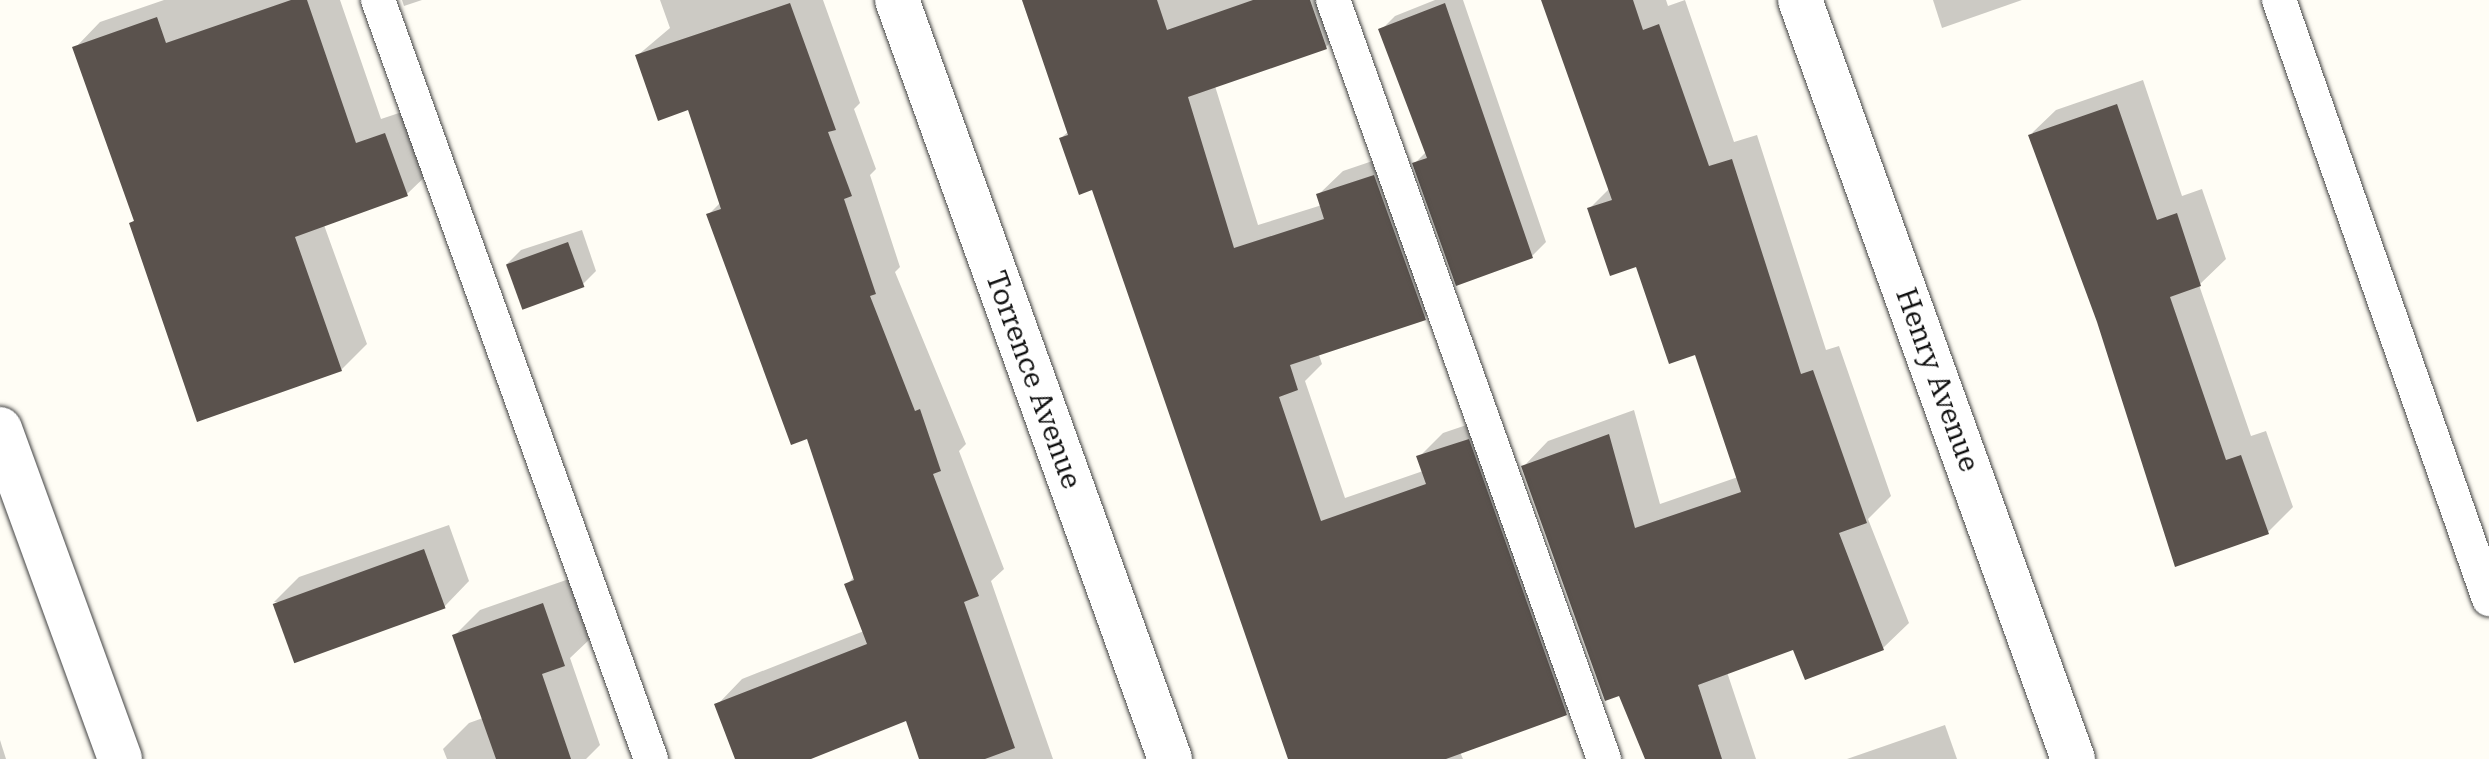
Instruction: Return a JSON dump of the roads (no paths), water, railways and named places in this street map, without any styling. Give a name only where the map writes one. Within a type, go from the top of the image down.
[{"type":"street","name":"Torrence Avenue","points":[[897,0],[1170,759]]},
{"type":"street","name":"Henry Avenue","points":[[1800,0],[2073,759]]},
{"type":"street","points":[[0,429],[120,759]]},
{"type":"lane","points":[[378,0],[651,759]]},
{"type":"lane","points":[[1333,0],[1604,759]]},
{"type":"lane","points":[[2279,0],[2489,599]]}]
